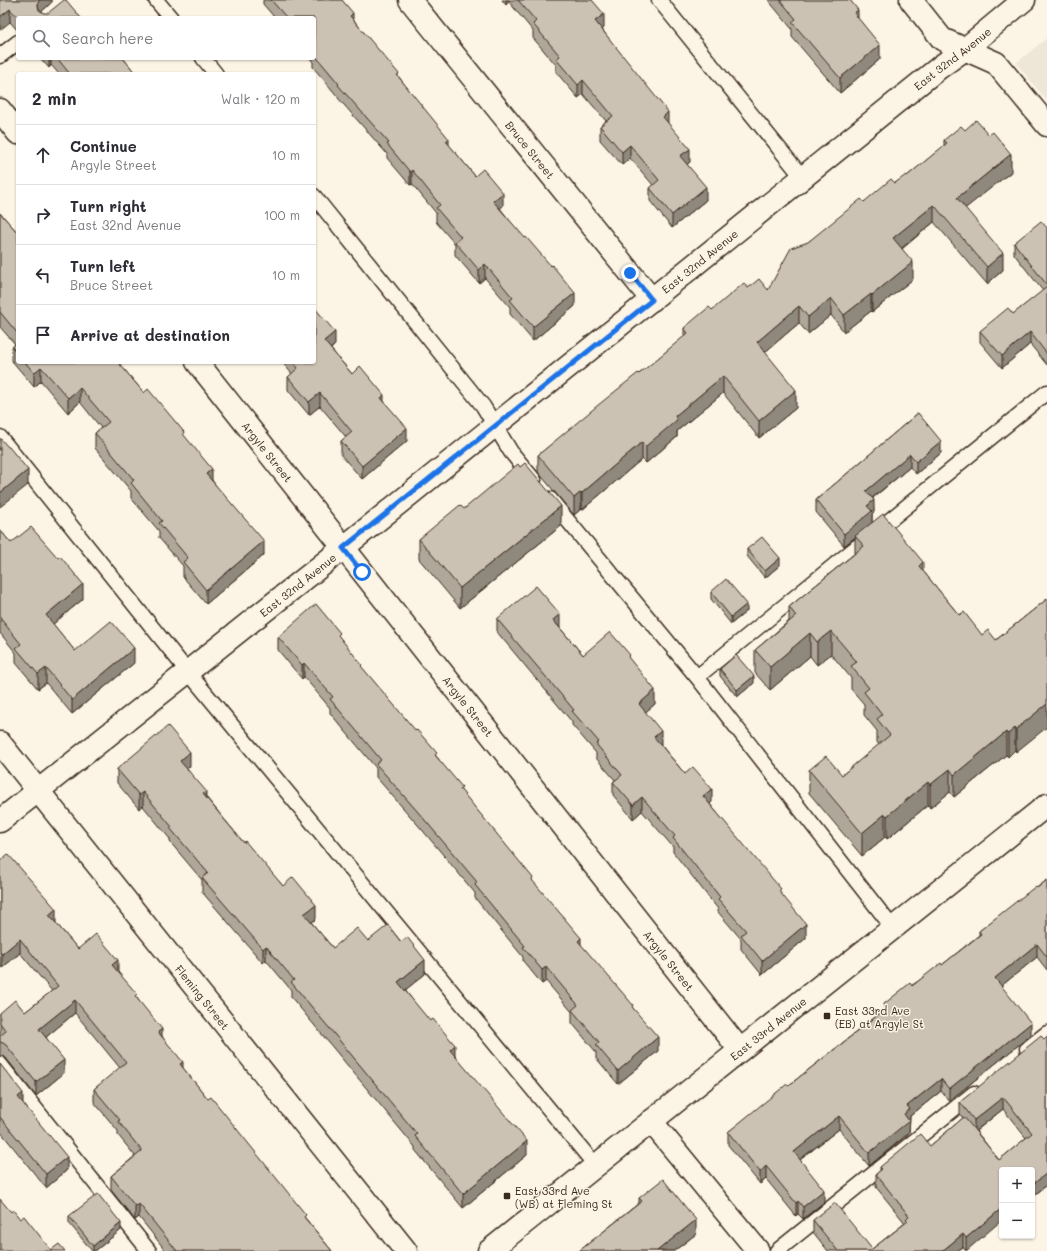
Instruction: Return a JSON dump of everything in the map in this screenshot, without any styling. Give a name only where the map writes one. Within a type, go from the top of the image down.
[{"type":"street","name":"Bruce Street","points":[[410,0],[652,300]]},
{"type":"street","points":[[911,0],[942,39],[996,63],[1047,125]]},
{"type":"street","name":"East 32nd Avenue","points":[[0,821],[343,548],[1024,0]]},
{"type":"street","points":[[0,110],[16,130]]},
{"type":"street","name":"Argyle Street","points":[[199,364],[740,1050]]},
{"type":"street","name":"Fleming Street","points":[[0,743],[406,1251]]},
{"type":"street","name":"East 33rd Avenue","points":[[489,1251],[1047,804]]},
{"type":"street","points":[[651,1121],[758,1251]]},
{"type":"lane","points":[[156,0],[168,16]]},
{"type":"lane","points":[[659,0],[803,178]]},
{"type":"lane","points":[[0,56],[16,44]]},
{"type":"lane","points":[[205,60],[214,72]]},
{"type":"lane","points":[[316,198],[483,406],[511,452],[697,677],[892,928]]},
{"type":"lane","points":[[697,677],[1047,392]]},
{"type":"lane","points":[[0,437],[188,672],[596,1166]]},
{"type":"lane","points":[[1016,1058],[1047,1033]]},
{"type":"lane","points":[[0,1064],[149,1251]]},
{"type":"lane","points":[[778,1251],[986,1083]]},
{"type":"shaded area","points":[[1047,38],[1047,101],[1016,63]]},
{"type":"building","points":[[0,0],[40,0],[38,2],[39,10],[44,13],[48,13],[66,0],[79,16],[16,16],[10,9],[0,17]]},
{"type":"building","points":[[271,0],[342,0],[353,13],[350,16],[399,74],[397,75],[449,139],[446,141],[475,176],[483,169],[503,193],[493,201],[525,238],[526,237],[551,266],[552,265],[575,293],[533,327],[510,300],[513,298],[485,264],[479,270],[455,242],[461,237],[436,208],[440,205],[412,170],[410,172],[387,144],[389,143],[338,85],[339,84],[316,56],[316,16],[285,16]]},
{"type":"building","points":[[518,0],[592,0],[604,14],[595,21],[668,112],[663,117],[690,149],[680,156],[706,187],[672,215],[650,188],[659,180],[630,145],[622,152],[600,126],[613,116],[583,80],[578,85],[556,59],[560,56],[533,24],[536,21]]},
{"type":"building","points":[[780,0],[850,0],[858,10],[854,13],[880,45],[840,78],[792,22],[796,19]]},
{"type":"building","points":[[59,60],[125,60],[134,72],[68,72]]},
{"type":"building","points":[[976,120],[989,135],[993,132],[1011,154],[957,198],[1003,253],[987,267],[934,205],[893,238],[913,262],[872,295],[871,294],[844,315],[831,298],[808,317],[799,306],[757,342],[796,390],[759,421],[723,376],[675,416],[677,420],[646,446],[642,442],[582,493],[581,492],[574,498],[538,455],[688,333],[684,328],[709,307],[712,310],[744,283],[748,288],[759,279],[768,290],[791,248],[808,242],[861,199],[864,202],[891,179],[895,183],[906,175],[907,176],[947,143],[944,140],[961,126],[965,130]]},
{"type":"building","points":[[0,213],[16,231],[16,332],[0,312]]},
{"type":"building","points":[[1041,221],[1047,228],[1047,285],[1014,243]]},
{"type":"building","points":[[1047,287],[1047,354],[1030,332],[1002,356],[980,331],[1008,308],[1013,314]]},
{"type":"building","points":[[316,309],[335,332],[324,341],[352,374],[360,366],[384,395],[381,398],[407,428],[362,466],[341,441],[352,432],[320,393],[309,402],[288,377],[298,368],[295,364],[316,364]]},
{"type":"building","points":[[16,344],[16,352],[12,347]]},
{"type":"building","points":[[27,364],[120,364],[144,393],[148,389],[184,432],[183,434],[212,469],[206,474],[264,541],[206,590],[183,562],[188,558],[159,523],[162,521],[131,483],[134,480],[95,433],[109,422],[80,388],[68,398],[41,367],[34,373]]},
{"type":"building","points":[[918,413],[941,441],[916,462],[910,454],[866,491],[874,500],[867,506],[872,511],[844,534],[816,500]]},
{"type":"building","points":[[0,438],[28,470],[0,493]]},
{"type":"building","points":[[525,463],[561,506],[460,588],[419,539],[460,505],[464,509],[518,464],[520,467]]},
{"type":"building","points":[[883,514],[923,562],[919,566],[959,615],[964,612],[982,635],[988,630],[996,640],[1047,599],[1047,704],[1016,729],[1015,728],[1008,734],[1006,732],[954,775],[950,769],[930,785],[928,782],[887,816],[885,814],[862,833],[809,770],[826,756],[842,775],[890,735],[877,719],[882,715],[864,692],[869,688],[851,666],[857,662],[831,631],[817,642],[810,633],[770,667],[755,650],[796,616],[789,607],[864,546],[855,536]]},
{"type":"building","points":[[31,527],[58,558],[60,556],[83,584],[46,615],[75,651],[111,621],[134,648],[72,700],[46,668],[38,674],[16,648],[21,644],[0,618],[0,530],[11,543]]},
{"type":"building","points":[[762,537],[780,558],[765,571],[747,549]]},
{"type":"building","points":[[726,579],[747,604],[731,617],[711,592]]},
{"type":"building","points":[[536,586],[560,614],[553,620],[583,655],[610,632],[630,655],[628,657],[655,690],[639,704],[661,731],[654,737],[685,774],[693,767],[712,789],[703,796],[781,889],[779,891],[806,924],[762,961],[741,935],[746,931],[718,899],[720,897],[673,838],[675,836],[642,797],[633,805],[613,782],[622,775],[596,744],[599,742],[497,619]]},
{"type":"building","points":[[316,604],[340,633],[338,635],[362,665],[361,666],[416,731],[417,730],[437,753],[435,755],[462,787],[460,789],[533,878],[532,880],[581,938],[578,941],[633,1005],[632,1007],[658,1037],[618,1071],[596,1045],[599,1042],[572,1010],[578,1005],[546,967],[542,970],[523,947],[525,946],[475,885],[477,882],[376,764],[381,760],[330,699],[333,697],[304,663],[302,665],[278,637]]},
{"type":"building","points":[[736,655],[754,676],[737,690],[720,669]]},
{"type":"building","points":[[168,726],[190,752],[180,761],[206,791],[203,794],[244,843],[245,841],[283,886],[293,877],[316,905],[304,914],[333,948],[357,928],[368,941],[388,925],[401,942],[407,937],[425,960],[398,982],[430,1021],[433,1019],[455,1045],[450,1050],[527,1141],[463,1194],[415,1136],[417,1134],[291,982],[294,980],[266,946],[263,949],[202,878],[208,873],[170,828],[172,827],[143,792],[139,795],[117,769]]},
{"type":"building","points":[[8,854],[56,909],[49,915],[78,949],[96,934],[118,960],[112,965],[137,994],[135,996],[162,1029],[158,1032],[183,1062],[180,1064],[208,1099],[211,1097],[306,1215],[304,1217],[332,1251],[177,1251],[139,1204],[135,1206],[111,1176],[142,1151],[118,1121],[120,1120],[94,1089],[126,1062],[75,1000],[39,1029],[64,1060],[36,1082],[6,1045],[0,1042],[0,1036],[6,1031],[0,1023],[0,1013],[15,1000],[25,1012],[58,986],[20,939],[2,954],[0,952],[0,861]]},
{"type":"building","points":[[1047,880],[1047,957],[1037,944],[995,978],[1031,1023],[949,1089],[941,1079],[907,1106],[910,1109],[904,1114],[909,1121],[869,1153],[839,1116],[794,1152],[824,1190],[803,1207],[798,1201],[796,1203],[766,1166],[760,1172],[728,1132],[787,1084],[788,1086],[887,1008],[884,1004],[910,983],[912,986],[941,963],[942,965],[981,934],[979,931],[1036,886],[1037,888]]},
{"type":"building","points":[[1041,1036],[1044,1039],[1047,1037],[1047,1173],[1035,1183],[1035,1167],[999,1167],[999,1210],[966,1238],[963,1234],[942,1251],[838,1251],[813,1220],[835,1203],[872,1249],[908,1221],[906,1219],[909,1216],[876,1174],[882,1169],[880,1167],[920,1134],[930,1146],[964,1117],[999,1160],[1032,1133],[1003,1097],[974,1120],[960,1102]]},
{"type":"building","points":[[0,1064],[23,1093],[18,1097],[67,1157],[46,1174],[0,1117]]},
{"type":"building","points":[[663,1179],[696,1220],[657,1251],[579,1251],[642,1201],[639,1198]]},
{"type":"building","points":[[98,1194],[121,1223],[93,1246],[69,1216]]},
{"type":"building","points":[[0,1199],[11,1212],[13,1210],[20,1219],[24,1216],[51,1250],[59,1244],[65,1251],[0,1251]]},
{"type":"place","name":"East 33rd Ave (EB) at Argyle St","points":[[827,1016]]},
{"type":"place","name":"East 33rd Ave (WB) at Fleming St","points":[[507,1196]]},
{"type":"route","points":[[362,572],[343,548],[652,300],[630,273]]}]
